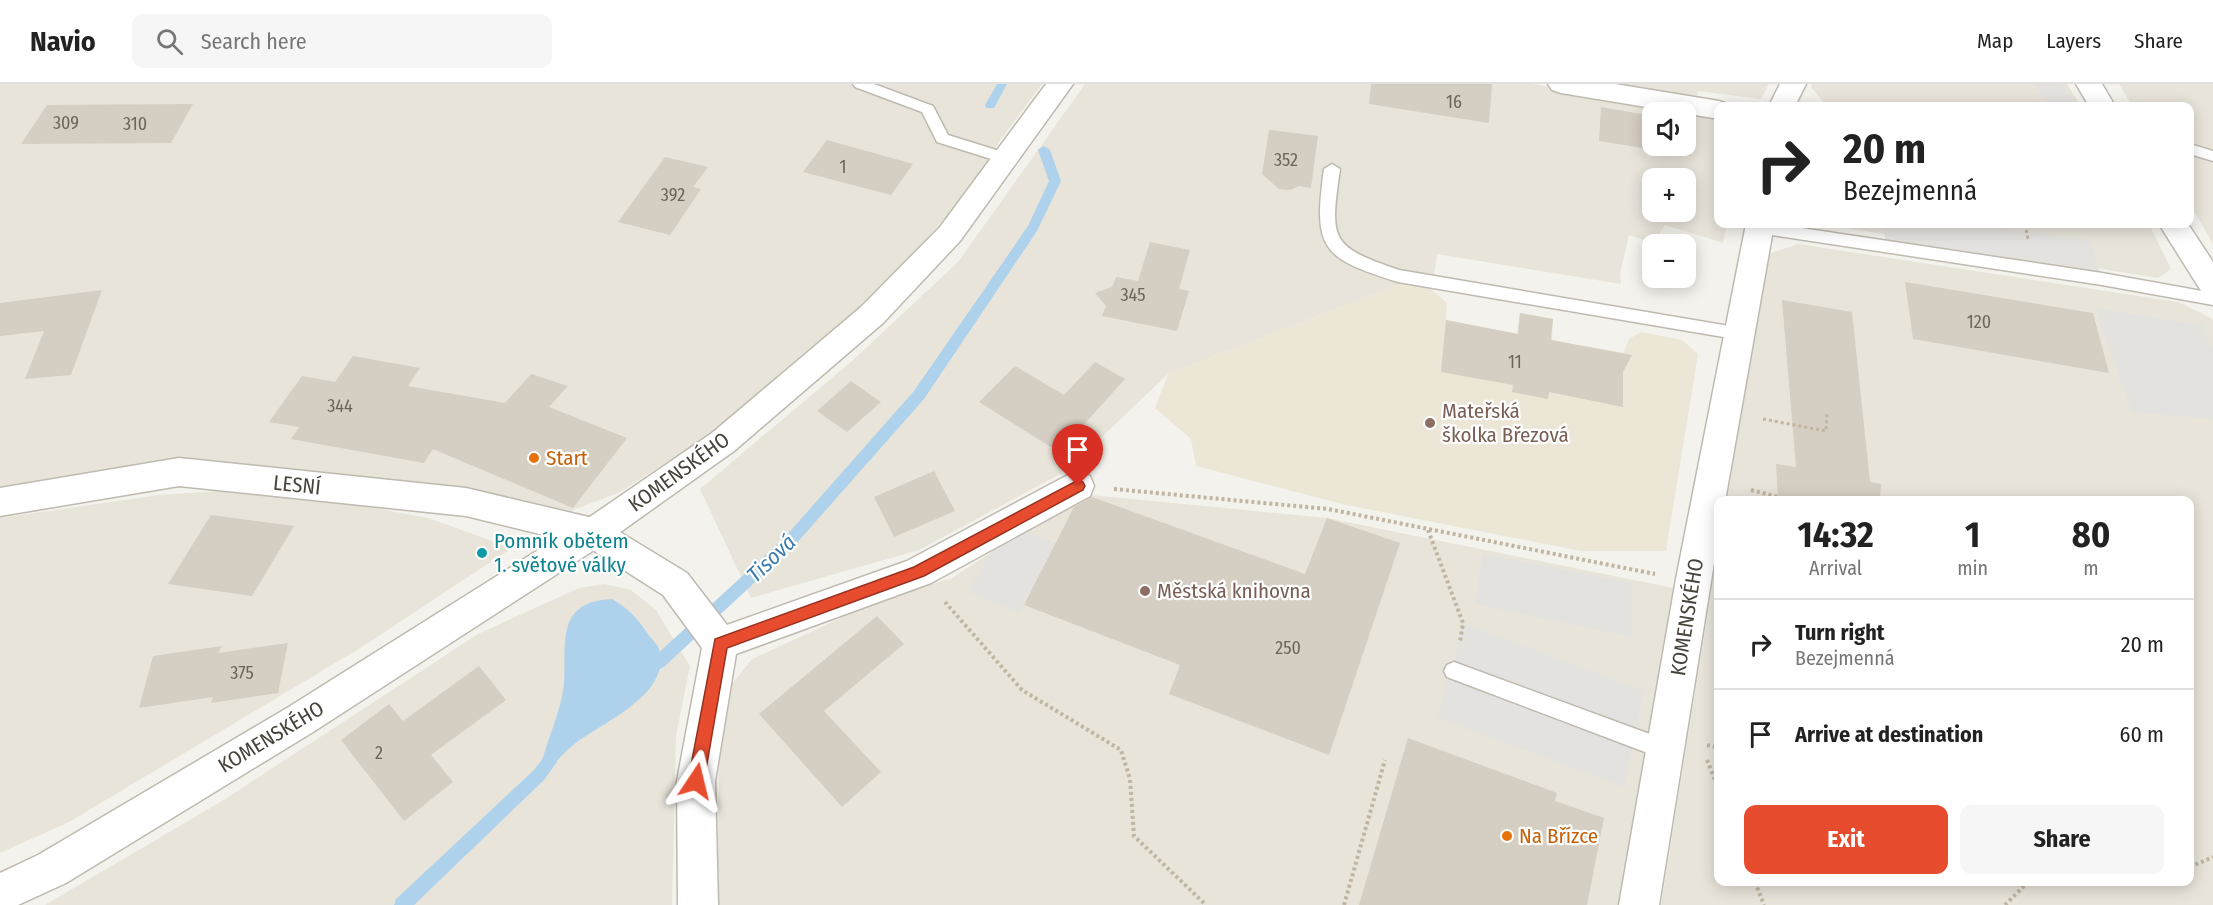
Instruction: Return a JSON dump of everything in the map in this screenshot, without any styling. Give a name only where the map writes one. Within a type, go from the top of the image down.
[{"type":"street","name":"KOMENSKÉHO","points":[[0,893],[52,869],[260,744],[593,533],[723,442],[872,315],[950,234],[1060,84]]},
{"type":"street","points":[[1561,84],[1714,109]]},
{"type":"street","points":[[1784,102],[1793,84]]},
{"type":"street","points":[[2089,84],[2100,102]]},
{"type":"street","name":"KOMENSKÉHO","points":[[1639,905],[1693,579],[1759,228]]},
{"type":"street","points":[[2176,228],[2209,276]]},
{"type":"street","name":"LESNÍ","points":[[0,502],[179,472],[466,502],[593,533],[675,584],[720,644]]},
{"type":"street","points":[[698,905],[696,781],[720,644],[919,572],[1078,486]]},
{"type":"lane","points":[[860,84],[928,109],[942,138],[1004,158]]},
{"type":"lane","points":[[2194,150],[2213,156]]},
{"type":"lane","points":[[1332,169],[1325,218],[1328,237],[1338,251],[1367,266],[1398,276],[1741,334]]},
{"type":"lane","points":[[1779,228],[2102,279],[2213,299]]},
{"type":"lane","points":[[1454,671],[1666,750]]},
{"type":"path","points":[[1761,419],[1826,430],[1827,413]]},
{"type":"path","points":[[1078,486],[1328,509],[1663,575]]},
{"type":"path","points":[[1748,490],[1774,496]]},
{"type":"path","points":[[1428,529],[1463,623],[1454,671]]},
{"type":"path","points":[[919,572],[1022,690],[1121,750],[1130,779],[1134,836],[1206,905]]},
{"type":"path","points":[[1344,905],[1385,760]]},
{"type":"path","points":[[2194,865],[2213,857]]},
{"type":"path","points":[[1757,886],[1764,905]]},
{"type":"path","points":[[2005,905],[2024,886]]},
{"type":"shaded area","points":[[0,84],[1042,84],[1001,139],[972,185],[911,258],[862,305],[800,356],[724,425],[620,492],[571,511],[224,470],[0,494]]},
{"type":"shaded area","points":[[1085,84],[1532,84],[1642,103],[1642,156],[1696,156],[1696,115],[1714,117],[1714,228],[1726,228],[1723,243],[1665,225],[1660,234],[1642,234],[1642,239],[1629,235],[1620,274],[1621,284],[1437,254],[1432,290],[1400,284],[1168,374],[1066,471],[919,550],[751,598],[700,489],[852,361],[958,262]]},
{"type":"shaded area","points":[[1614,84],[1769,84],[1761,99],[1698,91],[1697,97]]},
{"type":"shaded area","points":[[1812,84],[2067,84],[2078,102],[1824,102],[1811,87]]},
{"type":"shaded area","points":[[2035,84],[2062,84],[2073,102],[2046,102]]},
{"type":"shaded area","points":[[2119,84],[2213,84],[2213,244],[2194,211],[2194,102],[2130,102]]},
{"type":"shaded area","points":[[1846,228],[2151,228],[2171,269],[2158,278]]},
{"type":"shaded area","points":[[1884,228],[2002,228],[2091,241],[2102,279],[1886,246]]},
{"type":"shaded area","points":[[1798,244],[2178,302],[2213,319],[2213,905],[1661,905],[1714,574],[1714,886],[2194,886],[2194,496],[1727,496],[1765,255]]},
{"type":"shaded area","name":"Mateřská školka Březová","points":[[1400,284],[1432,290],[1447,303],[1446,320],[1517,334],[1520,313],[1553,319],[1552,340],[1623,353],[1629,339],[1641,332],[1682,340],[1698,354],[1666,551],[1581,551],[1342,504],[1196,466],[1191,439],[1155,408],[1168,374]]},
{"type":"shaded area","points":[[2095,308],[2202,325],[2213,347],[2213,419],[2132,412]]},
{"type":"shaded area","points":[[268,488],[428,518],[512,548],[362,647],[69,822],[0,853],[0,518],[159,495]]},
{"type":"shaded area","points":[[1081,494],[1327,518],[1678,589],[1618,905],[717,905],[719,758],[728,689],[752,659],[882,599],[952,578]]},
{"type":"shaded area","points":[[1007,524],[1056,543],[1019,613],[968,592]]},
{"type":"shaded area","points":[[1483,554],[1632,583],[1632,637],[1475,604]]},
{"type":"shaded area","points":[[605,584],[631,590],[656,610],[690,666],[676,736],[672,905],[45,905],[222,801],[478,634],[579,588]]},
{"type":"shaded area","points":[[1463,623],[1644,691],[1624,787],[1438,718]]},
{"type":"water","points":[[612,599],[632,614],[658,647],[660,666],[655,681],[631,707],[584,737],[561,756],[544,776],[539,775],[563,691],[568,624],[584,605]]},
{"type":"building","points":[[1371,84],[1492,84],[1489,123],[1369,104]]},
{"type":"building","points":[[193,104],[171,143],[21,144],[47,105]]},
{"type":"building","points":[[1601,107],[1642,114],[1642,148],[1599,141]]},
{"type":"building","points":[[1269,130],[1318,136],[1311,188],[1299,186],[1290,190],[1279,189],[1262,174]]},
{"type":"building","points":[[827,140],[913,164],[891,195],[803,172]]},
{"type":"building","points":[[665,157],[708,167],[693,187],[701,189],[670,235],[618,222]]},
{"type":"building","points":[[1150,242],[1190,250],[1179,289],[1189,291],[1177,331],[1102,316],[1106,306],[1095,293],[1112,287],[1116,277],[1138,281]]},
{"type":"building","points":[[1905,282],[2093,313],[2109,373],[1913,339]]},
{"type":"building","points":[[102,290],[71,375],[25,379],[44,331],[0,336],[0,303]]},
{"type":"building","points":[[1782,300],[1852,312],[1870,482],[1881,484],[1880,496],[1778,496],[1776,464],[1796,467]]},
{"type":"building","points":[[1520,313],[1553,319],[1551,340],[1632,355],[1623,372],[1623,407],[1549,392],[1548,399],[1512,392],[1513,385],[1441,372],[1446,320],[1518,334]]},
{"type":"building","points":[[353,356],[420,368],[408,386],[505,403],[531,374],[568,386],[549,407],[627,438],[573,508],[433,449],[424,463],[291,439],[299,427],[269,422],[302,376],[335,382]]},
{"type":"building","points":[[1095,362],[1125,379],[1059,452],[979,402],[1015,366],[1064,395]]},
{"type":"building","points":[[851,381],[881,402],[847,432],[817,411]]},
{"type":"building","points":[[934,471],[955,511],[894,537],[874,497]]},
{"type":"building","points":[[1092,497],[1305,574],[1327,518],[1400,543],[1329,755],[1169,694],[1180,665],[1024,605],[1074,507]]},
{"type":"building","points":[[211,515],[294,526],[252,596],[168,584]]},
{"type":"building","points":[[877,616],[904,644],[824,711],[881,772],[842,807],[759,714]]},
{"type":"building","points":[[288,643],[278,693],[211,703],[213,697],[139,708],[153,656],[222,646],[218,653]]},
{"type":"building","points":[[479,666],[506,700],[431,755],[453,782],[404,821],[341,740],[389,704],[403,721]]},
{"type":"building","points":[[1408,738],[1557,793],[1555,801],[1604,818],[1587,905],[1359,905]]},
{"type":"waterway","name":"Tisová","points":[[990,105],[1002,84]]},
{"type":"waterway","name":"Tisová","points":[[645,671],[660,661],[790,541],[919,395],[1033,228],[1055,181],[1044,150]]},
{"type":"waterway","name":"Tisová","points":[[402,905],[539,775],[549,762]]},
{"type":"place","name":"Mateřská školka Březová","points":[[1430,423]]},
{"type":"place","name":"Start","points":[[534,458]]},
{"type":"place","name":"Pomník obětem 1. světové války","points":[[482,553]]},
{"type":"place","name":"Městská knihovna","points":[[1145,591]]},
{"type":"place","name":"Na Břízce","points":[[1507,836]]},
{"type":"route","points":[[696,781],[720,644],[919,572],[1078,486]]}]
